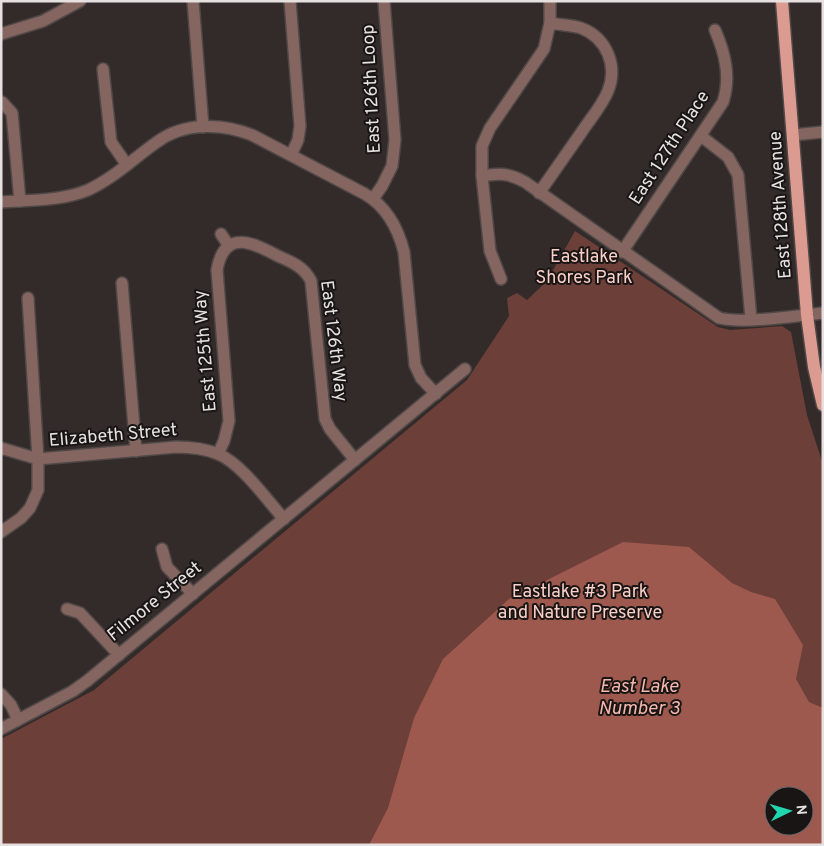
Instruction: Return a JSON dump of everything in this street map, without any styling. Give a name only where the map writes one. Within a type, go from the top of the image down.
[{"type":"main road","name":"East 128th Avenue","points":[[782,1],[807,314],[814,367],[823,405]]},
{"type":"street","points":[[1,34],[43,20],[80,1]]},
{"type":"street","points":[[193,1],[203,127]]},
{"type":"street","points":[[290,1],[300,126],[298,140],[291,155]]},
{"type":"street","name":"East 126th Loop","points":[[373,199],[390,172],[395,147],[384,1]]},
{"type":"street","points":[[501,279],[490,251],[482,176],[482,146],[486,135],[544,49],[550,23],[550,1]]},
{"type":"street","points":[[539,193],[608,91],[612,65],[605,39],[597,38],[579,28],[550,23]]},
{"type":"street","name":"East 127th Place","points":[[622,252],[723,102],[727,84],[724,50],[715,30]]},
{"type":"street","points":[[103,69],[111,142],[127,165]]},
{"type":"street","points":[[2,102],[12,113],[20,201]]},
{"type":"street","points":[[1,202],[73,195],[101,183],[158,140],[171,134],[216,126],[242,131],[373,199],[389,216],[401,239],[404,252],[415,365],[421,378],[436,394]]},
{"type":"street","points":[[793,135],[823,132]]},
{"type":"street","points":[[701,136],[728,157],[738,175],[751,319]]},
{"type":"street","points":[[482,176],[512,175],[719,318],[732,320],[823,313]]},
{"type":"street","points":[[221,234],[229,246]]},
{"type":"street","name":"East 126th Way","points":[[229,246],[237,243],[256,244],[299,266],[308,275],[313,286],[326,419],[330,429],[356,460]]},
{"type":"street","name":"East 125th Way","points":[[218,454],[227,432],[229,421],[217,270],[220,256],[229,246]]},
{"type":"street","points":[[122,283],[136,451]]},
{"type":"street","points":[[1,532],[21,518],[30,508],[38,490],[38,459],[28,298]]},
{"type":"street","name":"Filmore Street","points":[[1,729],[80,686],[465,369]]},
{"type":"street","name":"Elizabeth Street","points":[[38,459],[136,451],[158,447],[185,447],[218,454],[243,471],[284,519]]},
{"type":"street","points":[[1,448],[38,459]]},
{"type":"street","points":[[162,549],[167,567],[193,594]]},
{"type":"street","points":[[67,609],[80,613],[119,655]]},
{"type":"street","points":[[1,694],[11,705],[18,720]]},
{"type":"green space","name":"Eastlake #3 Park and Nature Preserve","points":[[575,231],[718,327],[730,330],[782,326],[791,332],[807,415],[823,464],[823,845],[1,845],[1,739],[94,690],[467,380],[509,316],[507,298],[517,293],[527,300],[547,281]]},
{"type":"water","name":"East Lake Number 3","points":[[623,542],[689,547],[732,583],[751,592],[775,599],[803,645],[796,679],[809,702],[823,708],[823,845],[369,845],[388,808],[414,718],[443,659],[509,599]]},
{"type":"park label","name":"Eastlake Shores Park","points":[[584,267]]}]
